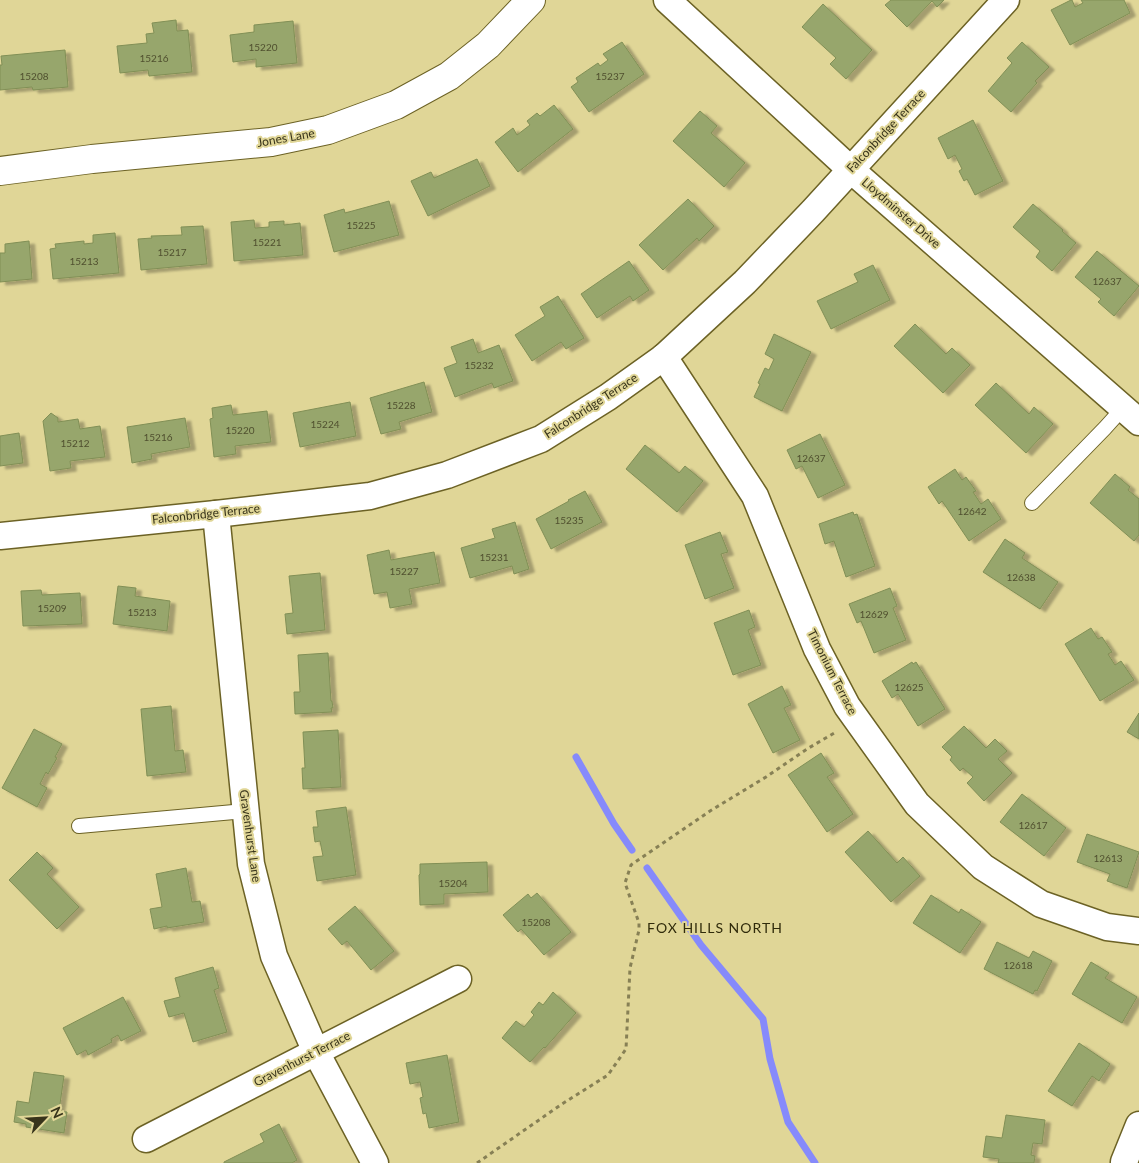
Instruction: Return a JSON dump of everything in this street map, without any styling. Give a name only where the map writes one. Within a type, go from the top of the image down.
[{"type":"street","name":"Jones Lane","points":[[0,171],[92,159],[271,142],[328,130],[396,105],[449,76],[488,46],[531,0]]},
{"type":"street","name":"Lloydminster Drive","points":[[667,0],[850,169],[1131,415]]},
{"type":"street","name":"Falconbridge Terrace","points":[[0,536],[370,496],[447,475],[540,439],[608,397],[664,357],[745,282],[813,211],[1006,0]]},
{"type":"street","name":"Timonium Terrace","points":[[664,357],[755,496],[817,649],[847,706],[917,804],[983,866],[1041,904],[1108,927],[1139,931]]},
{"type":"street","name":"Gravenhurst Lane","points":[[216,514],[245,811],[252,864],[274,956],[316,1052],[375,1163]]},
{"type":"street","name":"Gravenhurst Terrace","points":[[146,1139],[458,979]]},
{"type":"street","points":[[1124,1162],[1139,1125]]},
{"type":"lane","points":[[1032,503],[1105,428],[1131,415]]},
{"type":"lane","points":[[80,826],[245,811]]},
{"type":"path","points":[[478,1163],[562,1104],[608,1075],[626,1048],[630,968],[639,930],[639,923],[625,883],[632,864],[710,811],[837,732]]},
{"type":"building","points":[[891,0],[944,0],[937,7],[932,1],[907,27],[885,5]]},
{"type":"building","points":[[1071,0],[1075,7],[1083,3],[1081,0],[1124,0],[1130,13],[1070,45],[1051,10]]},
{"type":"building","points":[[823,4],[872,50],[846,79],[830,64],[836,58],[802,27]]},
{"type":"building","points":[[176,20],[177,31],[188,30],[192,72],[149,76],[148,70],[120,73],[117,46],[147,43],[146,34],[154,33],[152,23]]},
{"type":"building","points":[[293,21],[297,63],[256,67],[256,59],[233,62],[230,35],[254,32],[254,25]]},
{"type":"building","points":[[622,42],[644,74],[589,112],[571,87],[578,82],[576,78],[598,63],[600,66],[608,60],[603,54]]},
{"type":"building","points":[[1022,42],[1049,67],[1035,81],[1037,83],[1011,112],[988,91],[1012,63],[1007,58]]},
{"type":"building","points":[[65,50],[68,87],[33,90],[32,87],[0,90],[1,56]]},
{"type":"building","points":[[554,105],[573,129],[518,172],[495,142],[513,128],[517,135],[530,125],[527,121],[537,113],[540,116]]},
{"type":"building","points":[[700,111],[717,126],[711,133],[745,163],[724,187],[673,141]]},
{"type":"building","points":[[973,120],[1003,181],[975,195],[967,179],[964,181],[959,171],[962,169],[955,155],[948,159],[938,138]]},
{"type":"building","points":[[477,159],[490,186],[428,216],[411,181],[431,172],[434,178]]},
{"type":"building","points":[[688,199],[714,226],[699,241],[697,238],[663,270],[639,245]]},
{"type":"building","points":[[389,201],[399,235],[334,252],[324,215],[344,209],[345,213]]},
{"type":"building","points":[[1033,204],[1076,243],[1052,271],[1036,257],[1040,251],[1013,227]]},
{"type":"building","points":[[254,220],[255,228],[269,227],[269,222],[284,221],[284,225],[300,223],[303,255],[234,261],[231,222]]},
{"type":"building","points":[[203,226],[207,264],[141,270],[138,239],[152,238],[151,236],[182,235],[181,227]]},
{"type":"building","points":[[115,233],[119,273],[53,279],[50,249],[56,248],[55,244],[84,241],[84,244],[93,243],[93,235]]},
{"type":"building","points":[[29,241],[32,279],[0,282],[0,253],[5,253],[5,244]]},
{"type":"building","points":[[1097,251],[1139,286],[1114,316],[1098,302],[1101,299],[1075,277]]},
{"type":"building","points":[[629,261],[649,290],[633,301],[630,296],[597,318],[581,294]]},
{"type":"building","points":[[873,265],[890,300],[831,329],[817,301],[858,282],[854,274]]},
{"type":"building","points":[[558,296],[584,338],[566,349],[561,342],[532,361],[515,335],[545,316],[540,307]]},
{"type":"building","points":[[915,324],[946,354],[952,348],[970,365],[943,393],[894,346]]},
{"type":"building","points":[[774,334],[811,352],[782,411],[754,397],[765,368],[769,370],[774,359],[765,354]]},
{"type":"building","points":[[473,339],[478,353],[499,345],[513,381],[494,388],[492,383],[455,397],[444,368],[457,363],[451,347]]},
{"type":"building","points":[[424,382],[432,412],[399,422],[401,429],[381,434],[370,398]]},
{"type":"building","points":[[996,383],[1029,414],[1034,407],[1053,424],[1026,453],[975,405]]},
{"type":"building","points":[[350,402],[356,436],[300,447],[293,413]]},
{"type":"building","points":[[231,405],[233,415],[267,411],[271,442],[235,446],[236,454],[214,457],[210,419],[213,418],[212,408]]},
{"type":"building","points":[[51,413],[58,418],[58,422],[78,419],[80,429],[100,426],[105,457],[70,461],[71,468],[50,471],[43,421]]},
{"type":"building","points":[[185,418],[190,447],[151,454],[152,459],[132,463],[127,427]]},
{"type":"building","points":[[19,433],[23,463],[0,466],[0,436]]},
{"type":"building","points":[[820,434],[845,485],[818,498],[802,466],[796,469],[787,450]]},
{"type":"building","points":[[645,445],[679,473],[685,466],[703,481],[677,512],[626,469]]},
{"type":"building","points":[[955,469],[962,480],[966,477],[976,491],[973,492],[981,504],[988,499],[1001,519],[969,541],[942,501],[939,504],[928,487]]},
{"type":"building","points":[[1115,474],[1130,487],[1128,490],[1139,499],[1139,535],[1134,541],[1090,503]]},
{"type":"building","points":[[585,491],[602,522],[551,549],[536,519]]},
{"type":"building","points":[[853,512],[854,515],[857,514],[875,566],[846,577],[834,541],[825,544],[819,524]]},
{"type":"building","points":[[515,522],[529,569],[514,574],[512,566],[470,578],[461,548],[495,538],[492,529]]},
{"type":"building","points":[[720,532],[728,552],[721,554],[734,588],[705,599],[685,545]]},
{"type":"building","points":[[1005,539],[1025,553],[1022,558],[1058,582],[1040,609],[983,572]]},
{"type":"building","points":[[389,550],[391,560],[434,552],[440,583],[409,589],[412,604],[390,608],[387,592],[374,594],[367,555]]},
{"type":"building","points":[[320,573],[325,630],[287,634],[285,614],[293,613],[289,576]]},
{"type":"building","points":[[118,586],[136,588],[135,596],[170,601],[167,631],[113,624]]},
{"type":"building","points":[[890,588],[897,606],[893,608],[906,640],[874,653],[861,621],[857,623],[849,604]]},
{"type":"building","points":[[41,590],[42,595],[80,593],[82,624],[23,626],[21,591]]},
{"type":"building","points":[[749,610],[755,627],[748,630],[761,665],[733,675],[714,623]]},
{"type":"building","points":[[1091,628],[1098,639],[1102,637],[1112,652],[1108,654],[1115,665],[1121,661],[1134,680],[1100,701],[1065,644]]},
{"type":"building","points":[[328,653],[332,712],[295,714],[294,692],[300,692],[298,655]]},
{"type":"building","points":[[912,662],[913,664],[916,662],[945,709],[918,726],[898,694],[892,698],[882,681]]},
{"type":"building","points":[[782,686],[791,705],[784,708],[800,740],[773,753],[748,704]]},
{"type":"building","points":[[171,706],[175,751],[183,750],[186,772],[147,776],[141,709]]},
{"type":"building","points":[[1139,713],[1139,739],[1127,732]]},
{"type":"building","points":[[964,726],[986,748],[995,739],[1007,751],[998,759],[1012,773],[984,801],[967,783],[973,777],[963,768],[960,771],[950,760],[952,757],[942,747]]},
{"type":"building","points":[[34,729],[62,744],[55,757],[57,758],[48,774],[46,772],[40,784],[47,788],[37,807],[2,788]]},
{"type":"building","points":[[338,730],[341,787],[303,789],[302,768],[305,768],[303,732]]},
{"type":"building","points":[[821,753],[834,773],[827,777],[853,814],[827,832],[788,775]]},
{"type":"building","points":[[1022,794],[1066,828],[1044,856],[1000,822]]},
{"type":"building","points":[[346,807],[356,875],[317,881],[313,857],[323,856],[320,841],[315,842],[313,827],[318,827],[316,811]]},
{"type":"building","points":[[868,831],[897,863],[903,857],[920,876],[891,902],[845,852]]},
{"type":"building","points":[[1087,834],[1139,852],[1127,888],[1107,881],[1110,874],[1077,862]]},
{"type":"building","points":[[37,852],[53,868],[47,874],[79,907],[57,929],[9,880]]},
{"type":"building","points":[[487,862],[488,892],[444,894],[444,904],[420,905],[420,864]]},
{"type":"building","points":[[186,868],[192,902],[200,901],[204,922],[154,929],[150,909],[162,907],[156,874]]},
{"type":"building","points":[[537,893],[571,932],[544,955],[521,929],[518,932],[503,915],[528,894],[531,898]]},
{"type":"building","points":[[931,895],[959,913],[961,909],[981,922],[960,953],[913,923]]},
{"type":"building","points":[[355,906],[394,951],[371,970],[347,941],[342,945],[328,929]]},
{"type":"building","points":[[997,942],[1029,958],[1033,951],[1052,961],[1037,991],[1035,990],[1033,994],[984,969]]},
{"type":"building","points":[[1091,962],[1109,973],[1105,978],[1137,997],[1122,1023],[1072,994]]},
{"type":"building","points":[[213,967],[219,988],[214,990],[227,1032],[193,1042],[184,1013],[169,1017],[164,1001],[180,997],[175,978]]},
{"type":"building","points":[[553,992],[576,1013],[530,1062],[502,1038],[516,1021],[524,1027],[534,1015],[531,1012],[539,1002],[543,1005]]},
{"type":"building","points":[[123,997],[141,1031],[121,1041],[118,1035],[111,1039],[112,1042],[88,1055],[86,1050],[77,1055],[63,1028]]},
{"type":"building","points":[[1079,1043],[1110,1064],[1099,1081],[1092,1076],[1072,1106],[1048,1091]]},
{"type":"building","points":[[447,1055],[459,1122],[429,1128],[426,1113],[423,1114],[420,1098],[423,1097],[420,1082],[410,1084],[406,1063]]},
{"type":"building","points":[[34,1072],[64,1076],[59,1111],[67,1112],[64,1133],[26,1127],[26,1124],[14,1122],[17,1101],[29,1103]]},
{"type":"building","points":[[1006,1115],[1045,1120],[1042,1144],[1033,1143],[1031,1155],[1035,1156],[1034,1163],[998,1163],[999,1159],[983,1157],[986,1136],[1002,1138]]},
{"type":"building","points":[[279,1124],[297,1160],[292,1163],[224,1163],[264,1142],[260,1134]]},
{"type":"waterway","points":[[576,757],[614,824],[632,850]]},
{"type":"waterway","points":[[647,868],[701,945],[763,1019],[770,1059],[788,1122],[815,1163]]},
{"type":"district","name":"FOX HILLS NORTH","points":[[715,928]]}]
